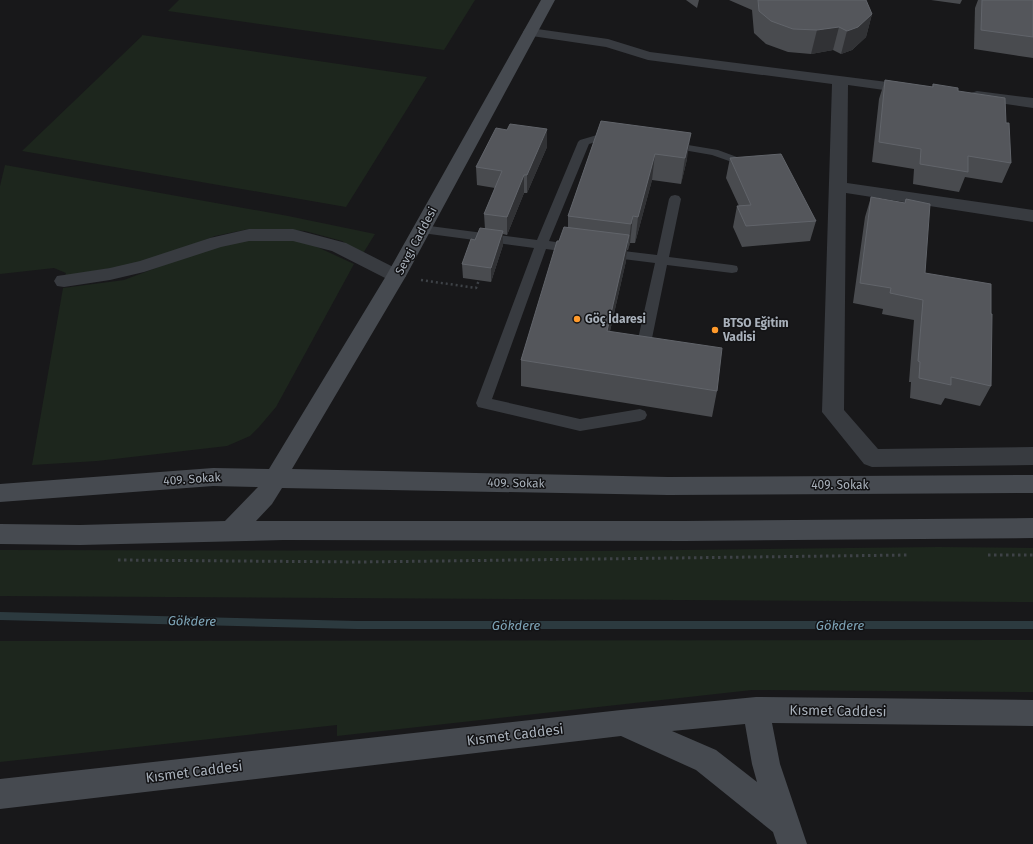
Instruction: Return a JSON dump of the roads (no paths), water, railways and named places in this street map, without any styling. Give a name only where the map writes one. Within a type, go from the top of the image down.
[{"type":"main road","name":"Sevgi Caddesi","points":[[231,531],[264,497],[277,477],[396,276],[548,0]]},
{"type":"main road","name":"409. Sokak","points":[[0,494],[213,477],[277,477],[331,480],[668,486],[1033,484]]},
{"type":"main road","points":[[0,534],[80,535],[231,531],[684,531],[1033,528]]},
{"type":"main road","points":[[756,710],[766,764],[789,834]]},
{"type":"main road","name":"Kısmet Caddesi","points":[[0,794],[621,723],[756,710],[1033,713]]},
{"type":"main road","points":[[621,723],[706,760],[789,834]]},
{"type":"street","points":[[530,32],[608,44],[648,56],[925,90]]},
{"type":"street","points":[[840,80],[833,412],[872,458],[1033,456]]},
{"type":"street","points":[[964,95],[1033,103]]},
{"type":"street","points":[[838,187],[1033,216]]},
{"type":"street","points":[[64,281],[110,274],[144,266],[217,242],[249,235],[293,235],[339,247],[396,276]]},
{"type":"lane","points":[[627,139],[604,136],[584,142],[542,244],[483,403],[580,426],[640,415]]},
{"type":"lane","points":[[659,144],[714,152],[750,165]]},
{"type":"lane","points":[[644,348],[675,199]]},
{"type":"lane","points":[[422,229],[732,269]]},
{"type":"waterway","name":"Gökdere","points":[[0,616],[357,625],[1033,625]]},
{"type":"place","name":"Göç İdaresi","points":[[577,319]]},
{"type":"place","name":"BTSO Eğitim Vadisi","points":[[715,330]]}]
